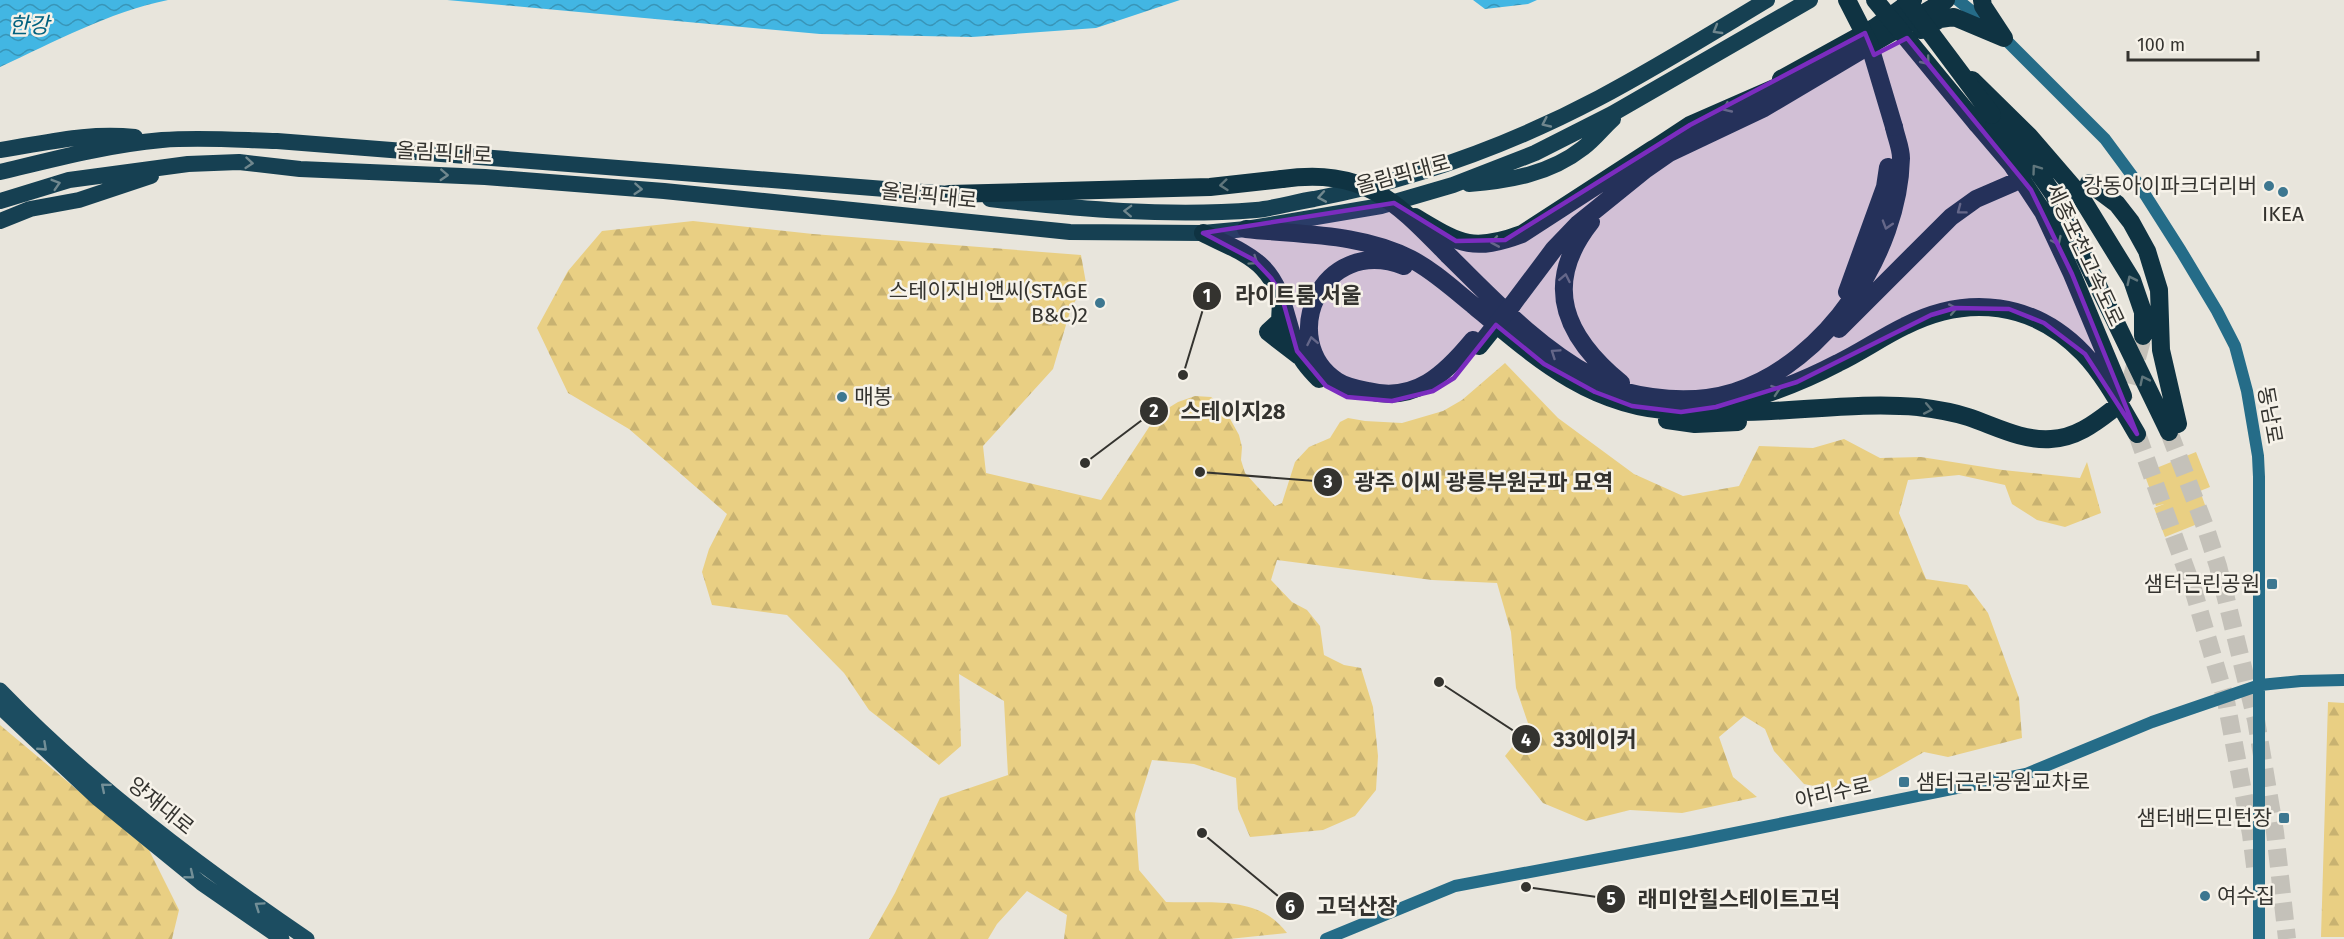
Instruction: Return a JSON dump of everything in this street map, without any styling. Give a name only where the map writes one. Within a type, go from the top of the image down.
[{"type":"highway","name":"올림픽대로","points":[[0,172],[99,148],[163,140],[277,141],[949,194],[1077,209],[1165,213],[1258,210],[1352,192],[1441,166],[1521,135],[1599,98],[1767,0]]},
{"type":"highway","name":"올림픽대로","points":[[0,201],[69,180],[188,164],[239,162],[300,169],[485,177],[653,190],[1070,232],[1203,233],[1246,229],[1381,206],[1453,185],[1535,153],[1625,106],[1809,0]]},
{"type":"highway","points":[[1794,361],[1838,317],[1869,272],[1880,249],[1896,196],[1901,156],[1894,127],[1869,43],[1847,0]]},
{"type":"highway","name":"세종포천고속도로","points":[[1875,0],[2025,153],[2054,195],[2174,428],[2161,350],[2159,290],[2147,251],[2131,222],[2117,204],[2089,183]]},
{"type":"highway","name":"세종포천고속도로","points":[[1681,412],[1716,407],[1768,393],[1835,365],[1905,326],[1930,315],[1955,308],[1978,306],[2009,309],[2028,315],[2063,335],[2085,354],[2137,434],[2110,362],[2043,212],[2012,165],[1990,116],[1906,0]]},
{"type":"highway","points":[[1982,0],[1983,6],[2004,38]]},
{"type":"highway","points":[[1508,302],[1554,249],[1597,206],[1669,153],[1930,3]]},
{"type":"highway","points":[[1452,248],[1489,243],[1522,234],[1689,125],[1816,86],[1940,19],[1954,17],[2004,38]]},
{"type":"highway","points":[[1990,116],[2079,194],[2103,229],[2132,280],[2139,296],[2143,336]]},
{"type":"highway","points":[[0,150],[66,137],[114,135],[163,140]]},
{"type":"highway","points":[[1203,233],[1254,260],[1271,278],[1279,291],[1297,351],[1326,386],[1347,397],[1392,401],[1415,397],[1454,378],[1476,343],[1573,218],[1594,197],[1653,149]]},
{"type":"highway","points":[[0,221],[30,208],[79,200],[188,164]]},
{"type":"highway","points":[[949,194],[1210,187],[1310,176],[1332,177],[1375,191],[1404,210],[1452,248],[1539,343],[1661,419],[1695,424],[1860,416],[1896,406]]},
{"type":"highway","points":[[1623,188],[1582,234],[1569,258],[1563,285],[1566,313],[1580,340],[1598,364],[1633,400],[1704,398],[1734,392],[1769,376],[1830,338],[1951,218],[1976,199],[2013,183]]},
{"type":"highway","points":[[1246,229],[1337,237],[1380,247],[1409,258],[1434,273],[1544,364],[1595,392],[1681,412],[1742,413],[1821,406],[1920,407],[1966,416],[2020,436],[2052,439],[2078,433],[2112,410]]},
{"type":"highway","points":[[1445,282],[1398,264],[1374,260],[1357,262],[1342,268],[1329,278],[1316,296],[1310,318],[1310,339],[1316,357],[1325,371],[1338,382],[1373,392],[1390,393],[1425,385],[1438,377],[1476,343]]},
{"type":"main road","name":"동남로","points":[[1958,0],[2004,38],[2085,118],[2129,171],[2205,291],[2235,346],[2247,391],[2258,456],[2259,939]]},
{"type":"main road","name":"아리수로","points":[[1326,939],[1455,886],[1690,842],[2026,774],[2152,722],[2260,685],[2344,680]]},
{"type":"main road","name":"양재대로","points":[[0,690],[88,772],[157,831],[208,871],[307,939]]},
{"type":"main road","name":"양재대로","points":[[0,707],[98,799],[201,883],[282,939]]},
{"type":"highlighted area","points":[[1865,33],[1874,55],[1907,38],[2031,190],[2072,274],[2137,434],[2085,354],[2044,323],[2009,309],[1955,308],[1931,315],[1797,382],[1716,407],[1681,412],[1632,406],[1595,392],[1544,364],[1496,325],[1454,378],[1433,391],[1392,401],[1347,397],[1326,386],[1297,351],[1281,294],[1271,278],[1254,260],[1203,233],[1394,203],[1456,241],[1505,240],[1690,125]]},
{"type":"green space","points":[[693,221],[813,234],[1081,255],[1086,283],[1071,308],[1053,369],[983,446],[986,473],[1101,500],[1157,415],[1178,402],[1195,396],[1211,397],[1223,406],[1239,435],[1242,447],[1241,460],[1245,473],[1275,506],[1282,503],[1295,462],[1309,447],[1330,438],[1340,422],[1348,418],[1402,423],[1443,411],[1462,400],[1505,363],[1558,418],[1634,474],[1683,496],[1739,486],[1759,446],[1813,448],[1844,439],[1880,458],[1921,457],[2003,470],[2080,478],[2087,462],[2101,513],[2065,527],[2037,520],[2012,504],[2005,485],[1959,475],[1908,480],[1899,513],[1926,579],[1967,585],[1988,613],[2019,698],[2022,738],[1948,757],[1924,752],[1880,777],[1844,792],[1804,784],[1774,751],[1765,729],[1744,716],[1719,737],[1733,777],[1757,797],[1682,813],[1630,810],[1586,821],[1543,803],[1505,756],[1529,726],[1516,688],[1511,632],[1497,583],[1432,580],[1277,560],[1271,580],[1292,602],[1307,610],[1320,626],[1324,655],[1344,665],[1361,668],[1373,707],[1378,756],[1376,790],[1355,816],[1323,830],[1250,837],[1238,809],[1236,778],[1194,764],[1152,760],[1135,814],[1139,870],[1166,902],[1216,902],[1247,907],[1262,912],[1287,933],[1229,939],[1064,939],[1067,915],[1027,891],[997,924],[988,939],[869,939],[895,893],[940,798],[1008,775],[1004,701],[959,674],[961,746],[939,765],[869,710],[844,673],[787,615],[712,605],[702,572],[709,549],[727,514],[629,429],[568,393],[537,328],[568,271],[602,231]]},
{"type":"green space","points":[[2196,452],[2210,487],[2200,491],[2210,519],[2165,537],[2154,508],[2164,504],[2156,506],[2144,473]]},
{"type":"green space","points":[[2328,702],[2344,703],[2344,937],[2321,937]]},
{"type":"green space","points":[[0,725],[149,850],[179,910],[172,939],[0,939]]},
{"type":"water","name":"한강","points":[[0,0],[168,0],[103,20],[0,67]]},
{"type":"water","points":[[447,0],[1180,0],[1096,28],[972,37],[820,34]]},
{"type":"water","points":[[1473,0],[1537,0],[1528,4],[1485,9]]},
{"type":"tunnel","points":[[2115,406],[2129,388],[2143,336]]},
{"type":"tunnel","points":[[2169,432],[2218,566],[2256,720],[2275,832],[2287,939]]},
{"type":"tunnel","points":[[2137,434],[2193,589],[2226,701],[2251,834],[2256,874]]},
{"type":"place","name":"강동아이파크더리버","points":[[2269,186]]},
{"type":"place","name":"IKEA","points":[[2283,192]]},
{"type":"place","name":"스테이지비앤씨(STAGE B&C)2","points":[[1100,303]]},
{"type":"place","name":"라이트룸 서울","points":[[1183,375]]},
{"type":"place","name":"매봉","points":[[842,397]]},
{"type":"place","name":"스테이지28","points":[[1085,463]]},
{"type":"place","name":"광주 이씨 광릉부원군파 묘역","points":[[1200,472]]},
{"type":"place","name":"샘터근린공원","points":[[2272,584]]},
{"type":"place","name":"33에이커","points":[[1439,682]]},
{"type":"place","name":"샘터근린공원교차로","points":[[1904,782]]},
{"type":"place","name":"샘터배드민턴장","points":[[2284,818]]},
{"type":"place","name":"고덕산장","points":[[1202,833]]},
{"type":"place","name":"래미안힐스테이트고덕","points":[[1526,887]]},
{"type":"place","name":"여수집","points":[[2205,896]]}]
